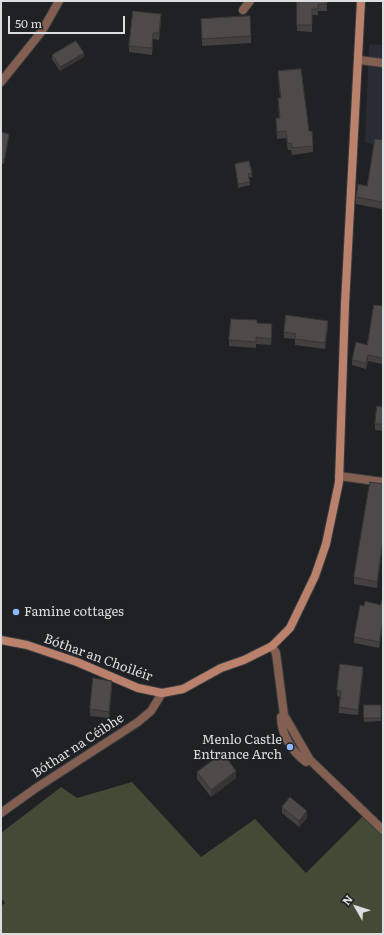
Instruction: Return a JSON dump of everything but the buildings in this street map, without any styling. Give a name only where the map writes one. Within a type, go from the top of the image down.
[{"type":"street","points":[[1,82],[42,31],[59,1]]},
{"type":"street","points":[[243,10],[250,1]]},
{"type":"street","name":"Bóthar an Choiléir","points":[[1,640],[27,645],[77,662],[138,688],[162,693],[183,689],[221,668],[244,660],[272,646],[290,628],[315,576],[326,544],[340,476],[345,304],[361,1]]},
{"type":"street","points":[[359,60],[383,63]]},
{"type":"street","points":[[340,476],[383,482]]},
{"type":"street","points":[[272,646],[276,653],[284,715],[310,760],[383,830]]},
{"type":"street","name":"Bóthar na Céibhe","points":[[1,813],[36,788],[138,722],[151,711],[162,693]]},
{"type":"shaded area","points":[[369,44],[383,45],[383,148],[365,142]]},
{"type":"green space","points":[[132,782],[201,857],[255,819],[306,873],[363,816],[383,836],[383,934],[1,934],[1,906],[5,903],[1,898],[1,833],[61,787],[77,798]]},
{"type":"place","name":"Famine cottages","points":[[16,612]]},
{"type":"place","name":"Menlo Castle Entrance Arch","points":[[290,747]]}]
